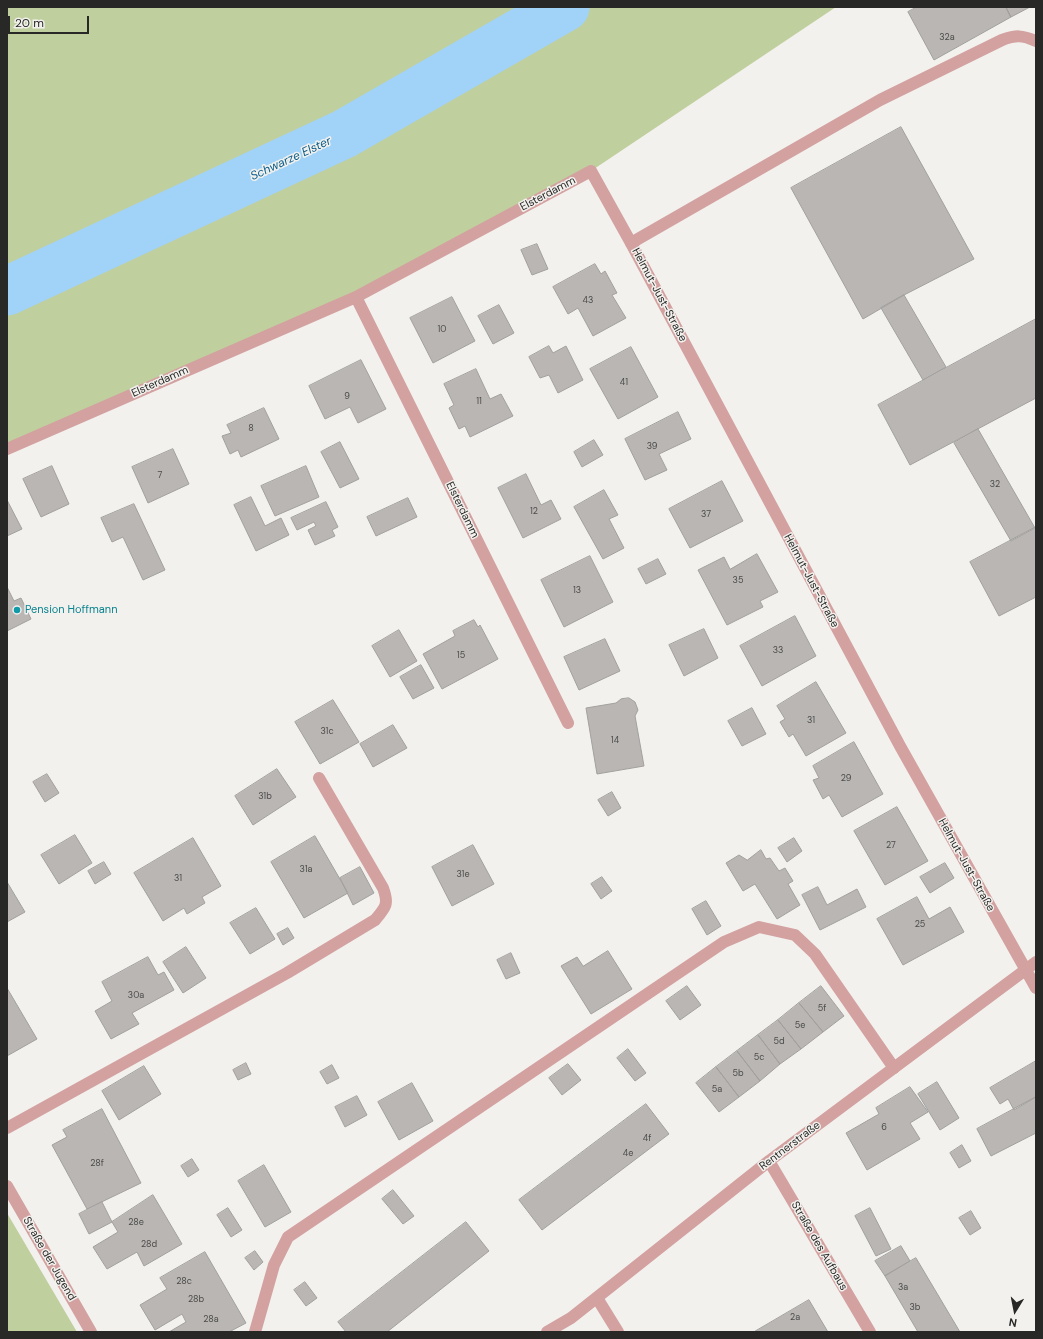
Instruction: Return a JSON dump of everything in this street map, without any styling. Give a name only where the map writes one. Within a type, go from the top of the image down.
[{"type":"street","points":[[631,243],[880,100],[1002,40],[1017,35],[1028,37],[1036,41]]},
{"type":"street","name":"Helmut-Just-Straße","points":[[591,170],[900,746],[1036,988]]},
{"type":"street","name":"Elsterdamm","points":[[7,449],[356,296],[591,170]]},
{"type":"street","name":"Elsterdamm","points":[[356,296],[568,723]]},
{"type":"street","points":[[7,1128],[287,973],[375,920],[385,908],[387,898],[383,888],[319,778]]},
{"type":"street","points":[[255,1332],[274,1265],[288,1237],[724,942],[759,927],[795,935],[815,954],[894,1068]]},
{"type":"street","name":"Rentnerstraße","points":[[547,1332],[572,1318],[769,1161],[1036,962]]},
{"type":"street","name":"Straße des Aufbaus","points":[[769,1161],[870,1332]]},
{"type":"street","name":"Straße der Jugend","points":[[7,1186],[91,1332]]},
{"type":"street","points":[[597,1298],[618,1332]]},
{"type":"green space","points":[[7,7],[836,7],[591,171],[356,297],[7,449]]},
{"type":"green space","points":[[7,1213],[77,1332],[7,1332]]},
{"type":"building","points":[[917,7],[1006,7],[1011,17],[934,60],[908,12]]},
{"type":"building","points":[[1006,7],[1030,7],[1011,17]]},
{"type":"building","points":[[901,127],[974,259],[904,295],[863,319],[791,188]]},
{"type":"building","points":[[537,244],[548,269],[532,275],[521,250]]},
{"type":"building","points":[[595,264],[601,274],[605,271],[617,293],[612,295],[626,318],[593,336],[578,308],[568,314],[553,287]]},
{"type":"building","points":[[904,295],[946,367],[923,380],[881,308]]},
{"type":"building","points":[[452,297],[475,341],[433,363],[410,318]]},
{"type":"building","points":[[499,305],[514,333],[493,344],[478,316]]},
{"type":"building","points":[[1036,319],[1036,398],[910,465],[878,405]]},
{"type":"building","points":[[549,346],[553,353],[566,346],[583,380],[558,393],[549,375],[540,378],[529,357]]},
{"type":"building","points":[[631,347],[658,397],[618,419],[590,369]]},
{"type":"building","points":[[361,360],[386,409],[358,423],[350,407],[325,419],[309,386]]},
{"type":"building","points":[[476,369],[490,399],[501,394],[513,416],[470,437],[465,426],[459,429],[449,408],[454,405],[444,384]]},
{"type":"building","points":[[264,408],[279,439],[241,457],[238,450],[230,454],[222,436],[231,433],[227,425]]},
{"type":"building","points":[[678,412],[691,439],[659,454],[667,470],[645,480],[625,439]]},
{"type":"building","points":[[978,429],[1035,528],[1011,541],[954,443]]},
{"type":"building","points":[[594,440],[603,455],[582,467],[574,452]]},
{"type":"building","points":[[340,442],[359,479],[340,488],[321,452]]},
{"type":"building","points":[[173,449],[189,484],[148,503],[132,467]]},
{"type":"building","points":[[52,466],[69,504],[41,517],[23,479]]},
{"type":"building","points":[[306,466],[319,497],[275,516],[261,486]]},
{"type":"building","points":[[526,474],[541,505],[551,500],[561,519],[523,538],[498,488]]},
{"type":"building","points":[[722,481],[743,521],[690,548],[669,509]]},
{"type":"building","points":[[604,490],[618,515],[609,519],[624,548],[603,559],[574,507]]},
{"type":"building","points":[[251,497],[265,526],[281,518],[289,535],[256,551],[234,505]]},
{"type":"building","points":[[408,498],[417,517],[376,536],[367,517]]},
{"type":"building","points":[[7,500],[22,529],[7,536]]},
{"type":"building","points":[[326,502],[338,527],[332,530],[335,536],[315,545],[308,530],[316,526],[314,522],[297,530],[291,518]]},
{"type":"building","points":[[134,504],[165,570],[143,580],[123,537],[112,542],[101,518]]},
{"type":"building","points":[[1036,527],[1036,597],[999,616],[970,562]]},
{"type":"building","points":[[757,554],[778,592],[760,601],[763,607],[727,625],[698,570],[724,557],[730,569]]},
{"type":"building","points":[[590,556],[613,602],[564,627],[541,580]]},
{"type":"building","points":[[658,559],[666,574],[646,584],[638,569]]},
{"type":"building","name":"Pension Hoffmann","points":[[7,587],[14,601],[21,598],[31,619],[7,631]]},
{"type":"building","points":[[795,616],[816,656],[762,686],[740,646]]},
{"type":"building","points":[[474,620],[478,627],[480,625],[498,659],[442,689],[423,654],[455,636],[453,631]]},
{"type":"building","points":[[704,629],[718,658],[684,676],[669,645]]},
{"type":"building","points":[[399,630],[417,661],[390,677],[372,646]]},
{"type":"building","points":[[605,639],[620,671],[579,690],[564,657]]},
{"type":"building","points":[[421,665],[434,688],[413,699],[400,677]]},
{"type":"building","points":[[816,682],[846,733],[806,756],[793,734],[789,737],[780,722],[785,719],[777,706]]},
{"type":"building","points":[[629,698],[635,702],[638,710],[635,716],[644,766],[597,774],[586,708],[616,703],[621,699]]},
{"type":"building","points":[[333,700],[359,742],[320,764],[295,722]]},
{"type":"building","points":[[752,708],[766,734],[742,746],[728,721]]},
{"type":"building","points":[[393,725],[407,748],[373,767],[360,744]]},
{"type":"building","points":[[854,742],[883,794],[842,817],[829,795],[823,799],[813,780],[819,778],[813,766]]},
{"type":"building","points":[[277,769],[296,797],[253,825],[235,796]]},
{"type":"building","points":[[47,774],[59,793],[45,802],[33,782]]},
{"type":"building","points":[[612,792],[621,808],[608,816],[598,800]]},
{"type":"building","points":[[897,807],[928,861],[885,885],[854,831]]},
{"type":"building","points":[[75,835],[92,863],[59,884],[41,855]]},
{"type":"building","points":[[315,836],[348,893],[304,918],[271,862]]},
{"type":"building","points":[[193,838],[221,886],[202,897],[205,903],[187,914],[184,908],[163,921],[134,873]]},
{"type":"building","points":[[794,838],[802,851],[787,862],[778,848]]},
{"type":"building","points":[[473,845],[494,884],[452,906],[432,867]]},
{"type":"building","points":[[761,850],[766,859],[770,858],[779,871],[785,868],[793,881],[788,884],[800,905],[777,919],[755,884],[743,891],[726,863],[739,855],[747,860]]},
{"type":"building","points":[[104,862],[111,874],[95,884],[88,871]]},
{"type":"building","points":[[945,863],[954,878],[930,893],[920,877]]},
{"type":"building","points":[[360,867],[374,893],[353,905],[340,878]]},
{"type":"building","points":[[602,877],[612,891],[601,899],[591,884]]},
{"type":"building","points":[[7,882],[25,912],[7,922]]},
{"type":"building","points":[[818,887],[827,905],[857,889],[866,907],[820,930],[802,895]]},
{"type":"building","points":[[917,897],[929,919],[950,907],[964,932],[903,965],[877,919]]},
{"type":"building","points":[[706,901],[721,926],[707,935],[692,909]]},
{"type":"building","points":[[256,908],[275,939],[250,954],[230,923]]},
{"type":"building","points":[[288,928],[294,938],[283,945],[277,934]]},
{"type":"building","points":[[186,947],[206,978],[183,993],[163,962]]},
{"type":"building","points":[[608,951],[632,989],[591,1014],[561,966],[577,957],[583,966]]},
{"type":"building","points":[[511,953],[520,973],[506,979],[497,960]]},
{"type":"building","points":[[148,957],[158,975],[164,972],[174,990],[132,1013],[139,1024],[111,1039],[95,1011],[112,1001],[102,982]]},
{"type":"building","points":[[687,986],[701,1005],[680,1020],[666,1001]]},
{"type":"building","points":[[821,986],[844,1016],[823,1032],[799,1003]]},
{"type":"building","points":[[7,988],[37,1039],[7,1056]]},
{"type":"building","points":[[799,1003],[823,1032],[801,1049],[778,1020]]},
{"type":"building","points":[[778,1020],[801,1049],[780,1064],[758,1035]]},
{"type":"building","points":[[758,1035],[780,1064],[760,1081],[737,1051]]},
{"type":"building","points":[[628,1049],[646,1073],[635,1081],[617,1058]]},
{"type":"building","points":[[737,1051],[760,1081],[739,1097],[716,1067]]},
{"type":"building","points":[[1036,1061],[1036,1097],[1014,1110],[1008,1099],[1000,1104],[990,1088]]},
{"type":"building","points":[[246,1063],[251,1074],[238,1080],[233,1070]]},
{"type":"building","points":[[568,1064],[581,1080],[562,1095],[549,1078]]},
{"type":"building","points":[[332,1065],[339,1078],[327,1084],[320,1072]]},
{"type":"building","points":[[144,1066],[161,1094],[119,1120],[102,1091]]},
{"type":"building","points":[[716,1067],[739,1097],[719,1112],[696,1083]]},
{"type":"building","points":[[937,1082],[959,1118],[940,1130],[918,1094]]},
{"type":"building","points":[[412,1083],[433,1121],[399,1140],[378,1102]]},
{"type":"building","points":[[910,1087],[928,1112],[910,1123],[920,1139],[867,1170],[846,1133],[879,1114],[876,1108]]},
{"type":"building","points":[[357,1096],[367,1115],[345,1127],[335,1107]]},
{"type":"building","points":[[1036,1097],[1036,1133],[991,1156],[977,1129]]},
{"type":"building","points":[[646,1104],[669,1134],[542,1230],[519,1200]]},
{"type":"building","points":[[102,1109],[141,1183],[87,1209],[52,1145],[67,1137],[63,1130]]},
{"type":"building","points":[[962,1145],[971,1161],[959,1168],[950,1153]]},
{"type":"building","points":[[192,1159],[199,1170],[188,1177],[181,1166]]},
{"type":"building","points":[[264,1165],[291,1212],[265,1227],[238,1181]]},
{"type":"building","points":[[393,1190],[414,1216],[403,1224],[382,1199]]},
{"type":"building","points":[[153,1195],[182,1244],[144,1266],[137,1252],[107,1269],[93,1247],[118,1232],[112,1222]]},
{"type":"building","points":[[102,1202],[112,1222],[89,1234],[79,1214]]},
{"type":"building","points":[[228,1208],[242,1230],[231,1237],[217,1215]]},
{"type":"building","points":[[870,1208],[891,1249],[876,1256],[855,1216]]},
{"type":"building","points":[[971,1211],[981,1228],[970,1235],[959,1218]]},
{"type":"building","points":[[466,1222],[489,1251],[387,1332],[346,1332],[338,1322]]},
{"type":"building","points":[[901,1246],[910,1261],[885,1276],[875,1261]]},
{"type":"building","points":[[255,1251],[263,1262],[254,1270],[245,1258]]},
{"type":"building","points":[[205,1252],[246,1323],[229,1332],[169,1332],[186,1322],[182,1314],[155,1330],[140,1305],[167,1289],[160,1278]]},
{"type":"building","points":[[916,1258],[960,1332],[918,1332],[885,1276]]},
{"type":"building","points":[[305,1282],[317,1298],[306,1306],[294,1290]]},
{"type":"building","points":[[809,1300],[828,1332],[754,1332]]},
{"type":"waterway","name":"Schwarze Elster","points":[[7,291],[344,134],[565,7]]},
{"type":"place","name":"Pension Hoffmann","points":[[17,610]]}]
